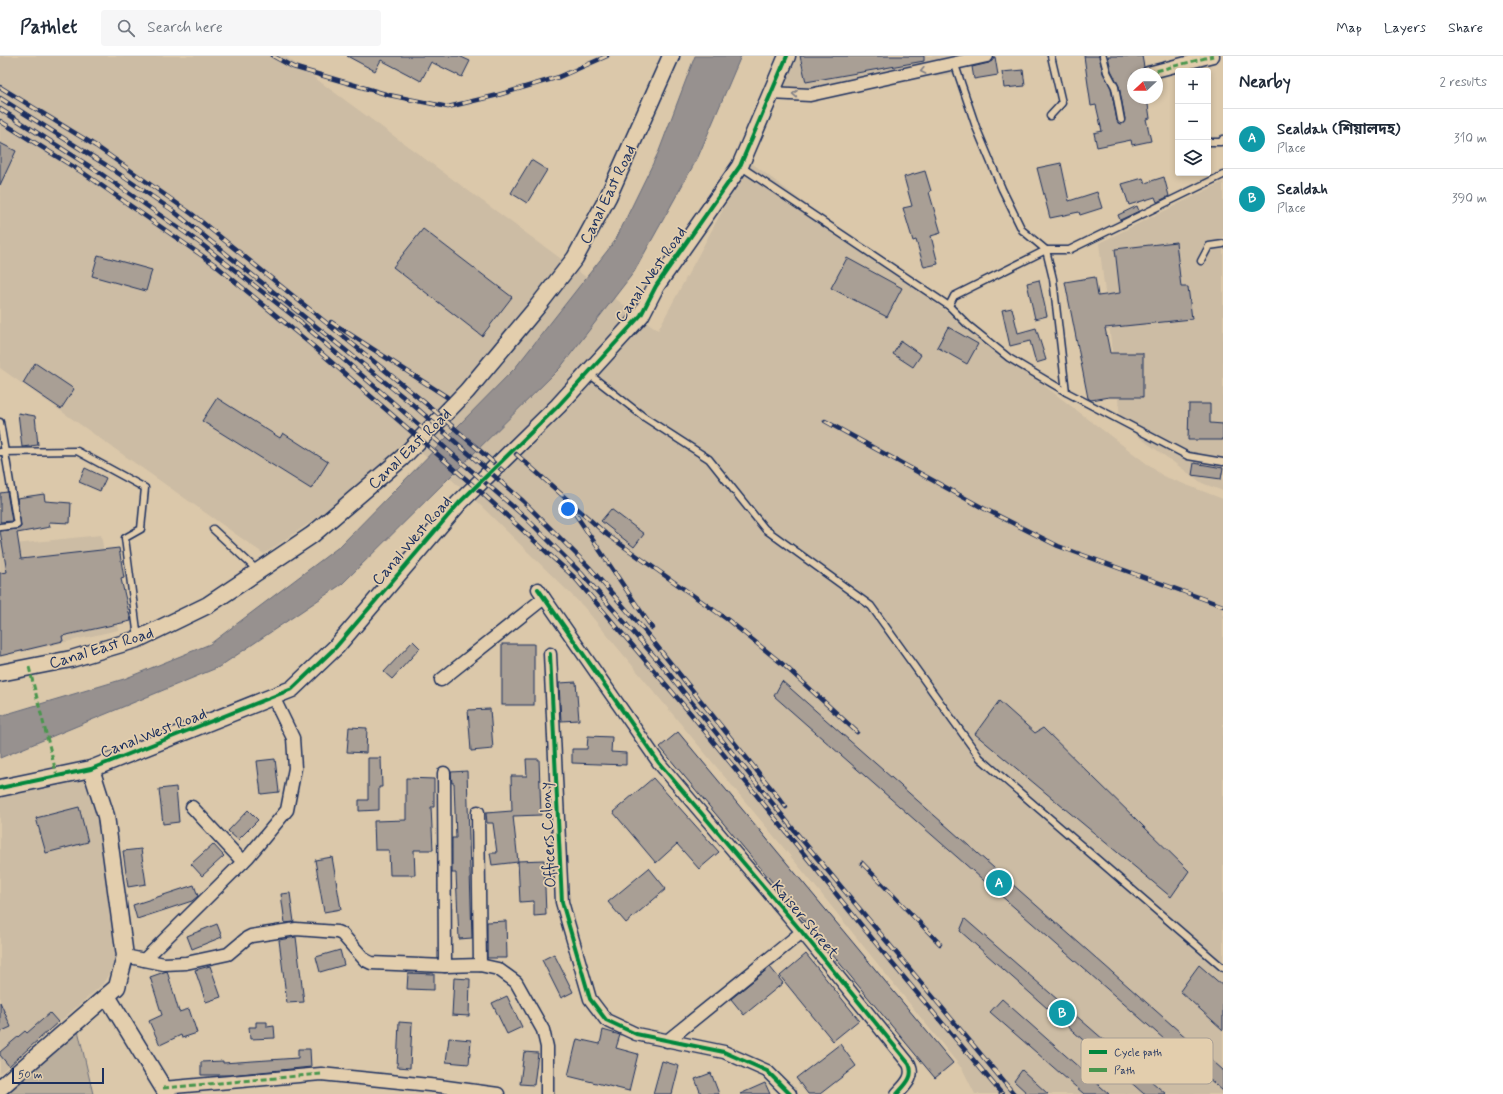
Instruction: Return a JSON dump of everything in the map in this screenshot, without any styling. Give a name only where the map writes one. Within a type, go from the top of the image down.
[{"type":"street","name":"Canal East Road","points":[[0,673],[71,659],[138,639],[208,605],[312,535],[402,458],[467,391],[537,307],[574,258],[608,197],[671,56]]},
{"type":"street","name":"Canal West Road","points":[[0,788],[91,769],[292,689],[336,647],[459,503],[558,406],[641,315],[656,286],[740,166],[787,56]]},
{"type":"street","points":[[771,93],[810,95],[947,66],[954,62],[987,56]]},
{"type":"street","points":[[1163,68],[1213,56]]},
{"type":"street","name":"Kaiser Street","points":[[441,680],[541,593],[659,763],[802,932],[909,1064],[912,1071],[910,1078],[896,1094]]},
{"type":"street","name":"Officers Colony","points":[[550,654],[562,902],[590,999],[606,1020],[636,1034],[724,1052],[767,1071],[790,1094]]},
{"type":"street","points":[[144,960],[243,862],[287,810],[295,768],[293,738],[273,697]]},
{"type":"street","points":[[0,1088],[117,987],[125,956],[106,816],[91,769]]},
{"type":"street","points":[[444,773],[445,966]]},
{"type":"street","points":[[192,807],[243,862]]},
{"type":"street","points":[[478,812],[480,965]]},
{"type":"street","points":[[125,956],[164,964],[186,963],[223,957],[247,938],[296,930],[337,932],[342,934],[365,960],[371,963],[445,966],[480,965],[498,969],[516,982],[538,1018],[543,1030],[547,1046],[547,1094]]},
{"type":"street","points":[[667,1041],[802,932]]},
{"type":"street","points":[[106,996],[165,1091],[321,1074],[439,1086],[498,1094]]},
{"type":"lane","points":[[1050,116],[1062,103],[1051,56]]},
{"type":"lane","points":[[1103,56],[1107,72],[1115,88],[1121,120]]},
{"type":"lane","points":[[954,62],[976,126],[1002,189],[1022,230],[1046,250],[1053,279],[1066,392]]},
{"type":"lane","points":[[1211,142],[1221,142],[1223,139]]},
{"type":"lane","points":[[740,166],[949,306],[968,325],[1010,358],[1066,392],[1188,456],[1223,462]]},
{"type":"lane","points":[[949,306],[954,296],[1046,250],[1069,250],[1223,175]]},
{"type":"lane","points":[[1201,262],[1209,246],[1223,244]]},
{"type":"lane","points":[[588,372],[644,417],[709,459],[765,529],[871,606],[980,758],[1223,968]]},
{"type":"lane","points":[[0,422],[3,452],[17,525],[0,527]]},
{"type":"lane","points":[[3,452],[77,452],[145,488],[141,529],[125,538],[138,639]]},
{"type":"lane","points":[[213,529],[258,571]]},
{"type":"shaded area","points":[[0,56],[285,56],[658,330],[749,161],[1163,476],[1223,499],[1223,1094],[975,1094],[963,1070],[811,881],[583,606],[478,503],[407,440],[340,502],[264,554],[0,368]]},
{"type":"shaded area","points":[[695,56],[741,56],[698,157],[634,272],[560,368],[342,584],[219,667],[0,758],[0,716],[124,679],[210,644],[340,546],[515,368],[615,241],[659,151]]},
{"type":"shaded area","points":[[793,56],[953,56],[955,74],[811,88],[780,87]]},
{"type":"shaded area","points":[[1223,182],[1223,491],[1202,483],[1121,424],[1099,243]]},
{"type":"shaded area","points":[[0,530],[15,544],[101,535],[118,630],[0,657]]},
{"type":"shaded area","points":[[84,776],[100,816],[116,962],[102,985],[0,1073],[0,794]]},
{"type":"shaded area","points":[[78,1030],[93,1094],[5,1094]]},
{"type":"building","points":[[347,56],[459,56],[470,61],[462,77],[431,62],[421,81],[381,60],[375,71]]},
{"type":"building","points":[[800,56],[924,56],[924,61],[806,82]]},
{"type":"building","points":[[1084,56],[1099,56],[1103,73],[1111,88],[1117,121],[1121,124],[1125,119],[1119,86],[1111,70],[1108,56],[1142,56],[1144,68],[1127,68],[1127,104],[1148,104],[1150,118],[1146,119],[1151,141],[1132,145],[1131,140],[1097,147],[1094,133],[1102,131],[1096,105],[1091,106]]},
{"type":"building","points":[[995,57],[998,75],[974,79],[972,67],[989,63]]},
{"type":"building","points":[[1023,70],[1025,86],[1004,88],[1002,72]]},
{"type":"building","points":[[0,143],[16,151],[0,185]]},
{"type":"building","points":[[531,160],[547,170],[527,203],[511,193]]},
{"type":"building","points":[[1061,163],[1069,201],[1097,192],[1102,208],[1080,215],[1079,212],[1050,218],[1037,168]]},
{"type":"building","points":[[925,171],[931,191],[929,192],[941,233],[931,236],[938,264],[924,267],[916,240],[913,241],[903,208],[912,206],[904,177]]},
{"type":"building","points":[[1164,177],[1169,196],[1157,202],[1155,197],[1129,205],[1122,184],[1143,178],[1145,183]]},
{"type":"building","points":[[1137,206],[1139,211],[1120,220],[1118,215]]},
{"type":"building","points":[[423,229],[512,297],[482,336],[393,267]]},
{"type":"building","points":[[1176,242],[1181,287],[1188,287],[1192,319],[1105,328],[1110,353],[1143,353],[1143,397],[1109,397],[1091,400],[1088,398],[1065,282],[1095,277],[1098,296],[1120,293],[1115,249]]},
{"type":"building","points":[[98,255],[152,270],[146,291],[92,276]]},
{"type":"building","points":[[847,258],[902,288],[887,317],[831,288]]},
{"type":"building","points":[[1039,280],[1047,316],[1035,319],[1027,283]]},
{"type":"building","points":[[1012,308],[1018,333],[1036,328],[1046,360],[1036,363],[1030,341],[1010,346],[1002,310]]},
{"type":"building","points":[[948,327],[978,344],[967,364],[937,347]]},
{"type":"building","points":[[901,341],[921,355],[913,367],[893,354]]},
{"type":"building","points":[[35,363],[74,389],[61,409],[23,383]]},
{"type":"building","points":[[217,398],[280,438],[283,433],[328,462],[311,489],[202,421]]},
{"type":"building","points":[[1189,404],[1210,404],[1210,423],[1223,424],[1223,440],[1188,440]]},
{"type":"building","points":[[18,413],[35,416],[38,445],[22,447]]},
{"type":"building","points":[[1194,463],[1223,468],[1221,479],[1192,475]]},
{"type":"building","points":[[85,468],[106,478],[100,491],[79,482]]},
{"type":"building","points":[[7,492],[12,521],[0,522],[0,493]]},
{"type":"building","points":[[44,494],[45,501],[71,503],[70,523],[49,522],[50,527],[17,533],[21,559],[119,548],[124,578],[121,579],[131,621],[62,636],[63,641],[0,656],[0,573],[7,572],[0,531],[18,529],[21,527],[17,498]]},
{"type":"building","points":[[611,509],[644,534],[634,547],[601,521]]},
{"type":"building","points":[[413,641],[420,648],[392,679],[384,672]]},
{"type":"building","points":[[502,644],[534,644],[534,705],[502,705]]},
{"type":"building","points":[[782,681],[1187,1038],[1163,1038],[774,696]]},
{"type":"building","points":[[576,682],[579,720],[561,721],[559,683]]},
{"type":"building","points":[[999,701],[1035,733],[1043,728],[1189,871],[1171,897],[975,734]]},
{"type":"building","points":[[490,709],[493,749],[471,751],[468,710]]},
{"type":"building","points":[[349,727],[367,728],[366,753],[347,752]]},
{"type":"building","points":[[678,732],[953,1063],[935,1078],[660,747]]},
{"type":"building","points":[[588,736],[612,737],[611,752],[626,753],[626,765],[572,763],[572,749],[587,749]]},
{"type":"building","points":[[368,758],[381,758],[382,787],[379,787],[379,810],[359,811],[359,800],[368,800]]},
{"type":"building","points":[[275,759],[279,792],[261,794],[257,761]]},
{"type":"building","points":[[526,759],[539,759],[541,815],[513,816],[518,862],[492,865],[490,853],[497,853],[493,823],[487,823],[486,813],[512,811],[511,776],[527,776]]},
{"type":"building","points":[[467,771],[472,938],[459,939],[456,873],[452,873],[452,838],[456,838],[454,783],[452,783],[451,772]]},
{"type":"building","points":[[406,778],[434,779],[434,807],[431,807],[433,850],[414,850],[415,875],[390,875],[389,850],[375,850],[374,821],[406,820]]},
{"type":"building","points":[[653,778],[719,852],[699,869],[677,844],[656,863],[613,812]]},
{"type":"building","points":[[176,787],[179,822],[163,824],[159,789]]},
{"type":"building","points":[[79,807],[88,842],[46,853],[36,818]]},
{"type":"building","points":[[248,810],[258,820],[238,840],[228,831]]},
{"type":"building","points":[[213,844],[224,856],[202,876],[191,864]]},
{"type":"building","points":[[141,849],[146,884],[128,887],[123,851]]},
{"type":"building","points":[[332,857],[341,909],[324,912],[315,860]]},
{"type":"building","points":[[544,860],[546,915],[534,916],[534,901],[520,902],[518,861]]},
{"type":"building","points":[[649,868],[666,889],[626,923],[608,902]]},
{"type":"building","points":[[194,885],[198,896],[192,901],[137,919],[133,905]]},
{"type":"building","points":[[290,893],[294,922],[285,923],[281,894]]},
{"type":"building","points":[[965,919],[1102,1038],[1081,1038],[960,931]]},
{"type":"building","points":[[506,921],[507,958],[487,958],[487,922]]},
{"type":"building","points":[[217,924],[222,937],[192,949],[187,936]]},
{"type":"building","points":[[296,937],[304,1002],[287,1003],[279,940]]},
{"type":"building","points":[[340,950],[344,965],[320,972],[316,957]]},
{"type":"building","points":[[554,954],[573,992],[561,998],[542,960]]},
{"type":"building","points":[[806,954],[859,1020],[833,1041],[780,976]]},
{"type":"building","points":[[1199,965],[1223,986],[1223,1030],[1180,991]]},
{"type":"building","points":[[210,966],[221,997],[206,1002],[195,970]]},
{"type":"building","points":[[770,967],[783,983],[744,1015],[731,999]]},
{"type":"building","points":[[167,971],[179,1012],[189,1009],[197,1033],[182,1038],[181,1035],[160,1045],[149,1021],[162,1015],[150,977]]},
{"type":"building","points":[[408,973],[434,974],[434,990],[407,989]]},
{"type":"building","points":[[454,978],[470,979],[469,1016],[452,1015]]},
{"type":"building","points":[[507,996],[522,1027],[507,1034],[492,1003]]},
{"type":"building","points":[[1002,999],[1081,1069],[1081,1084],[1098,1084],[1109,1094],[1084,1094],[990,1012]]},
{"type":"building","points":[[0,1002],[11,1027],[0,1032]]},
{"type":"building","points":[[50,1013],[58,1022],[9,1066],[0,1055],[0,1052],[25,1031],[27,1033]]},
{"type":"building","points":[[256,1022],[267,1022],[267,1027],[274,1026],[275,1038],[250,1039],[249,1027],[256,1027]]},
{"type":"building","points":[[399,1022],[412,1023],[410,1068],[397,1067]]},
{"type":"building","points":[[603,1030],[620,1035],[616,1048],[638,1054],[629,1091],[568,1076],[577,1039],[600,1044]]},
{"type":"building","points":[[449,1038],[471,1040],[469,1064],[446,1062]]},
{"type":"building","points":[[840,1044],[856,1066],[820,1094],[808,1094],[796,1078]]},
{"type":"building","points":[[298,1049],[310,1049],[311,1067],[230,1075],[201,1075],[201,1062],[223,1061],[223,1063],[298,1058]]},
{"type":"building","points":[[524,1052],[538,1053],[534,1085],[520,1084]]},
{"type":"building","points":[[662,1061],[679,1066],[672,1094],[653,1094]]},
{"type":"building","points":[[1213,1061],[1223,1070],[1223,1091],[1213,1082]]},
{"type":"building","points":[[1022,1070],[1048,1094],[1028,1094],[1014,1081]]},
{"type":"building","points":[[711,1073],[719,1094],[701,1094],[695,1079]]},
{"type":"building","points":[[765,1083],[770,1094],[740,1094]]},
{"type":"building","points":[[1133,1084],[1155,1084],[1166,1094],[1144,1094]]},
{"type":"railway","points":[[273,56],[293,67],[389,95],[448,107],[498,95],[559,77],[607,56]]},
{"type":"railway","points":[[0,87],[96,146],[192,214],[435,411],[503,471]]},
{"type":"railway","points":[[0,98],[106,165],[172,210],[412,404],[523,501],[589,567],[644,630],[786,807]]},
{"type":"railway","points":[[0,109],[100,173],[200,243],[301,322]]},
{"type":"railway","points":[[0,121],[85,174],[214,264],[313,346],[482,493],[575,578],[691,714],[891,962],[1002,1094]]},
{"type":"railway","points":[[297,319],[526,518],[581,573],[662,665],[793,829],[1014,1094]]},
{"type":"railway","points":[[331,322],[447,397]]},
{"type":"railway","points":[[825,421],[983,508],[1058,546],[1223,606]]},
{"type":"railway","points":[[516,454],[606,534],[728,620],[785,666],[857,732]]},
{"type":"railway","points":[[574,512],[652,628]]},
{"type":"railway","points":[[862,863],[940,944]]},
{"type":"marked path","points":[[1163,69],[1213,56]]},
{"type":"marked path","points":[[29,667],[57,776]]},
{"type":"marked path","points":[[163,1088],[321,1074]]},
{"type":"cycle path","points":[[0,788],[91,769],[292,689],[336,647],[459,503],[558,406],[641,315],[656,286],[740,166],[787,56]]},
{"type":"cycle path","points":[[538,589],[659,763],[802,932],[909,1064],[911,1069],[910,1077],[897,1094]]},
{"type":"cycle path","points":[[550,654],[562,902],[590,999],[606,1020],[636,1034],[724,1052],[767,1071],[790,1094]]},
{"type":"place","name":"Sealdah (শিয়ালদহ)","points":[[999,883]]},
{"type":"place","name":"Sealdah","points":[[1062,1013]]}]
